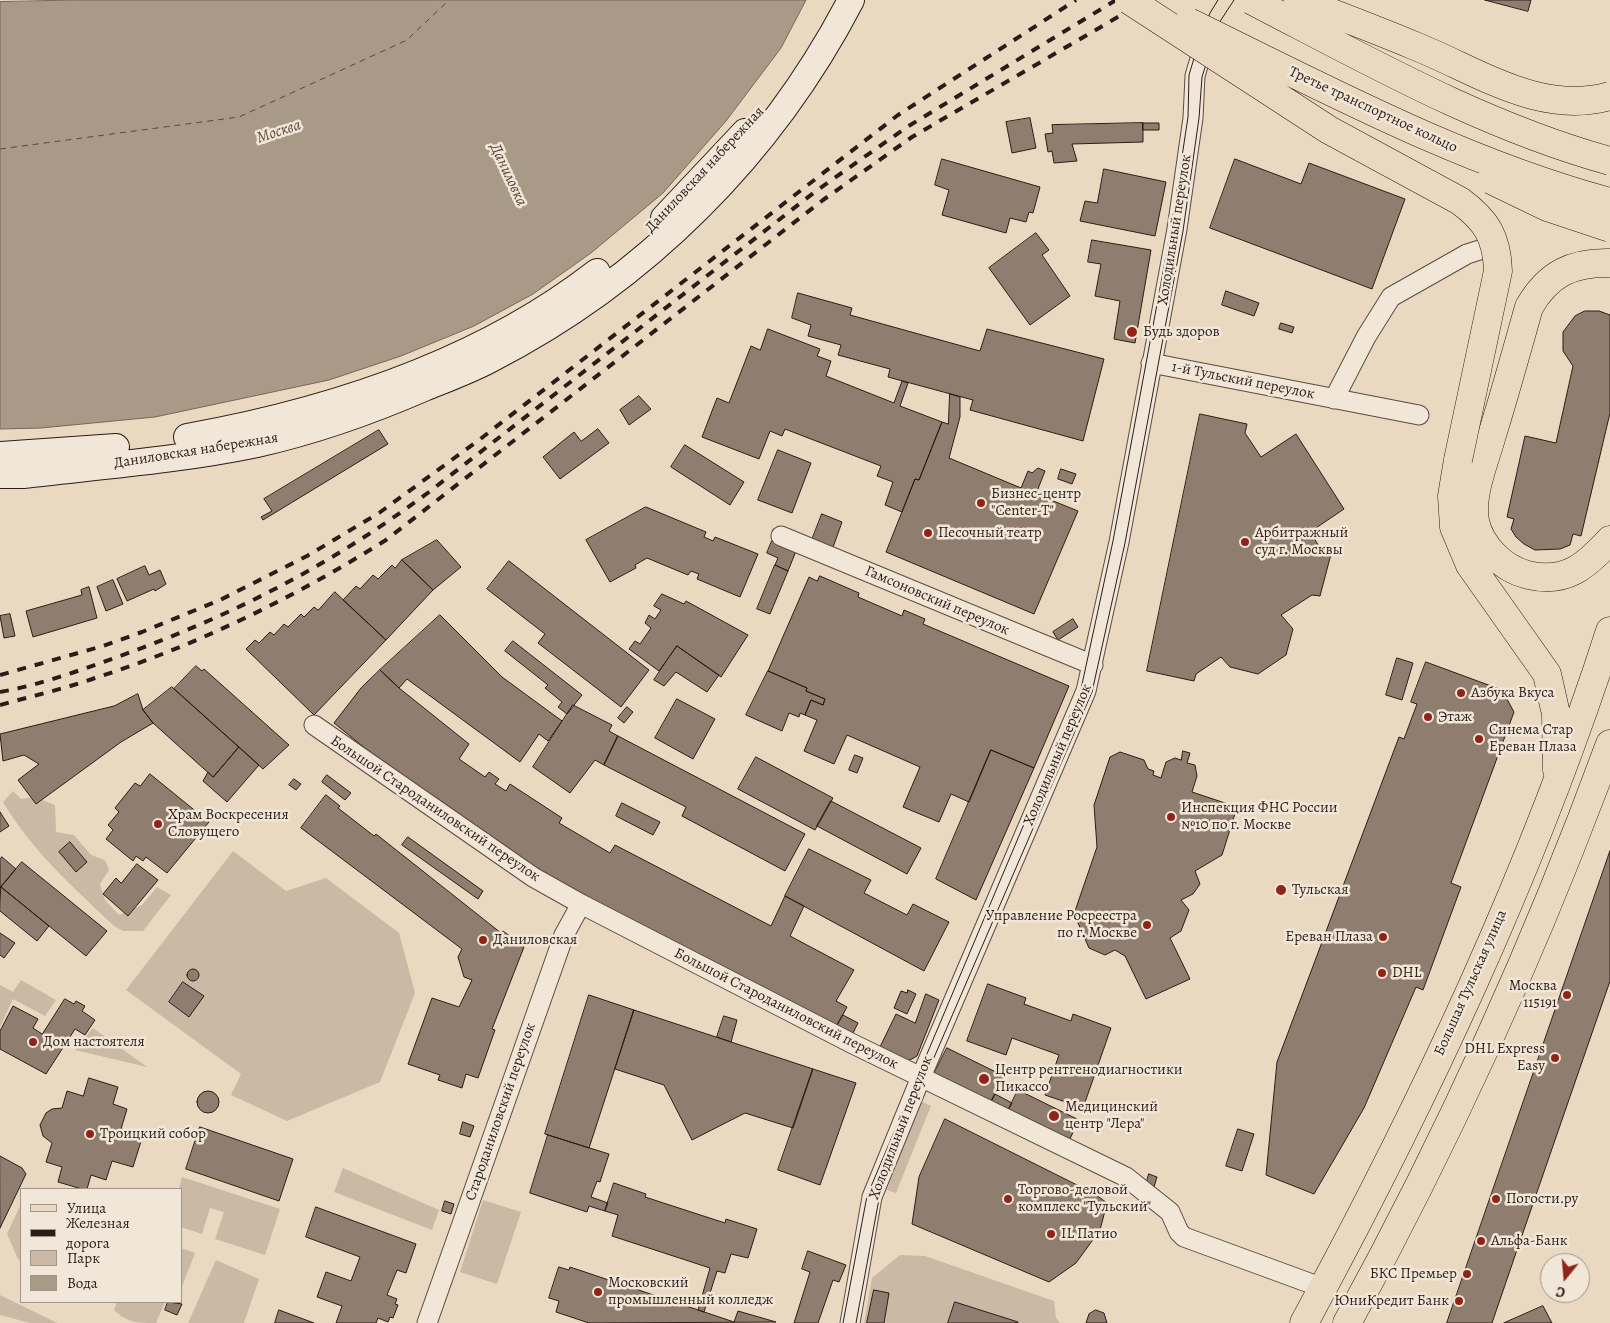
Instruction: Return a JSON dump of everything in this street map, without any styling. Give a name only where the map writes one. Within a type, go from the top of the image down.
[{"type":"main road","name":"Даниловская набережная","points":[[0,456],[153,443],[251,426],[370,391],[428,369],[520,322],[590,278],[668,215],[740,138],[766,106],[801,55],[832,0]]},
{"type":"main road","name":"Даниловская набережная","points":[[0,475],[23,475],[158,460],[258,444],[371,411],[489,360],[574,311],[657,247],[716,192],[780,115],[834,34],[851,0]]},
{"type":"main road","points":[[1129,0],[1329,130],[1460,201],[1476,212],[1487,227],[1494,241],[1498,271],[1452,496],[1454,527],[1464,554],[1479,578],[1547,674],[1556,714],[1558,784]]},
{"type":"main road","name":"Третье транспортное кольцо","points":[[1142,0],[1371,111],[1487,162],[1560,188],[1610,202]]},
{"type":"main road","points":[[1251,0],[1503,125],[1568,150],[1610,161]]},
{"type":"main road","points":[[1298,0],[1417,46],[1517,91],[1547,100],[1570,102],[1593,101],[1610,96]]},
{"type":"main road","points":[[1371,111],[1456,162],[1504,186],[1547,207],[1610,228]]},
{"type":"main road","points":[[1610,263],[1590,262],[1567,270],[1550,279],[1538,292],[1529,307],[1478,486],[1475,503],[1475,520],[1481,538],[1491,552],[1504,564],[1529,576],[1555,578],[1570,574],[1590,562],[1610,540]]},
{"type":"main road","name":"Большая Тульская улица","points":[[1304,1323],[1428,1080],[1488,950],[1558,784],[1610,631]]},
{"type":"main road","points":[[1347,1323],[1443,1138],[1481,1057],[1548,906],[1610,744]]},
{"type":"street","name":"Холодильный переулок","points":[[850,1323],[872,1197],[921,1077],[1086,691],[1119,542],[1177,229],[1193,118],[1196,76],[1204,45]]},
{"type":"street","name":"1-й Тульский переулок","points":[[1334,399],[1366,337],[1391,297],[1467,254],[1486,248]]},
{"type":"street","name":"1-й Тульский переулок","points":[[1152,363],[1419,415]]},
{"type":"street","name":"Гамсоновский переулок","points":[[781,536],[1093,665]]},
{"type":"street","name":"Большой Староданиловский переулок","points":[[314,725],[533,877],[581,904],[921,1077],[1126,1177],[1170,1212],[1179,1232],[1184,1237],[1323,1288]]},
{"type":"street","name":"Староданиловский переулок","points":[[427,1323],[564,935],[581,904]]},
{"type":"green space","points":[[13,791],[21,799],[34,797],[55,805],[56,832],[74,835],[91,855],[105,860],[109,870],[100,884],[105,900],[119,915],[142,905],[157,887],[171,895],[143,931],[123,931],[114,926],[54,868],[27,837],[3,802]]},
{"type":"green space","points":[[233,851],[286,891],[326,878],[399,933],[415,993],[380,1082],[287,1121],[231,1095],[241,1074],[126,990]]},
{"type":"green space","points":[[21,980],[56,1000],[45,1016],[13,999],[0,1027],[0,985],[13,992]]},
{"type":"green space","points":[[93,1028],[147,1067],[75,1050]]},
{"type":"green space","points":[[920,1101],[931,1106],[896,1193],[887,1190]]},
{"type":"green space","points":[[343,1168],[439,1210],[432,1230],[334,1192]]},
{"type":"green space","points":[[182,1177],[280,1209],[265,1255],[215,1239],[224,1212],[210,1208],[202,1234],[182,1227],[182,1188],[179,1188]]},
{"type":"green space","points":[[483,1200],[521,1212],[497,1284],[460,1272]]},
{"type":"green space","points":[[20,1206],[20,1261],[7,1234]]},
{"type":"green space","points":[[182,1248],[195,1253],[182,1286]]},
{"type":"green space","points":[[900,1255],[925,1256],[1054,1301],[1056,1318],[1060,1323],[864,1323],[872,1278]]},
{"type":"green space","points":[[216,1260],[259,1279],[244,1323],[188,1323]]},
{"type":"green space","points":[[0,1295],[57,1323],[30,1323],[0,1315]]},
{"type":"green space","points":[[117,1303],[165,1303],[156,1323],[128,1320],[114,1310]]},
{"type":"water","points":[[74,0],[806,0],[781,48],[726,121],[663,193],[591,253],[533,294],[474,326],[401,356],[329,380],[155,417],[41,428],[0,429],[0,2]]},
{"type":"building","points":[[1485,0],[1531,0],[1528,11]]},
{"type":"building","points":[[1030,118],[1036,148],[1012,153],[1006,122]]},
{"type":"building","points":[[1143,123],[1159,123],[1159,130],[1143,130]]},
{"type":"building","points":[[1143,123],[1143,142],[1072,144],[1077,161],[1054,163],[1052,151],[1048,152],[1045,134],[1053,133],[1052,125]]},
{"type":"building","points":[[942,159],[1040,187],[1033,213],[1029,212],[1026,222],[1010,218],[1006,233],[942,215],[949,190],[935,185]]},
{"type":"building","points":[[1235,159],[1301,184],[1309,163],[1405,199],[1372,289],[1210,228]]},
{"type":"building","points":[[1104,169],[1166,182],[1155,236],[1080,221],[1085,201],[1097,203]]},
{"type":"building","points":[[1036,233],[1049,250],[1042,255],[1070,296],[1030,325],[989,268]]},
{"type":"building","points":[[1092,240],[1151,250],[1135,343],[1114,339],[1120,301],[1095,296],[1101,264],[1088,262]]},
{"type":"building","points":[[1226,291],[1259,303],[1254,316],[1222,305]]},
{"type":"building","points":[[798,293],[852,308],[850,315],[980,351],[987,329],[1104,359],[1083,441],[970,410],[973,400],[888,377],[890,369],[838,355],[841,345],[808,336],[811,325],[792,318]]},
{"type":"building","points":[[1585,311],[1599,311],[1610,315],[1610,413],[1581,536],[1573,534],[1570,545],[1560,549],[1535,550],[1516,537],[1511,529],[1514,519],[1507,517],[1525,436],[1556,443],[1573,366],[1563,351],[1563,332],[1575,316]]},
{"type":"building","points":[[1281,323],[1294,327],[1292,333],[1279,329]]},
{"type":"building","points":[[768,329],[820,349],[817,356],[831,361],[826,376],[894,403],[902,381],[908,383],[900,406],[942,422],[919,480],[915,479],[902,512],[885,505],[893,482],[877,476],[881,466],[785,429],[782,436],[770,431],[759,459],[702,437],[717,398],[729,403],[751,346],[760,350]]},
{"type":"building","name":"Бизнес-центр \"Center-T\"","points":[[950,394],[960,397],[960,417],[949,458],[1021,488],[1028,471],[1032,473],[1038,468],[1045,471],[1036,494],[1078,511],[1034,614],[886,552],[915,479],[919,480],[942,422],[948,424]]},
{"type":"building","points":[[639,396],[651,409],[629,425],[620,410]]},
{"type":"building","name":"Арбитражный суд г. Москвы","points":[[1200,414],[1247,424],[1245,433],[1261,457],[1296,434],[1344,509],[1310,532],[1322,551],[1331,554],[1320,596],[1312,595],[1281,615],[1293,629],[1286,655],[1258,674],[1230,667],[1221,657],[1196,674],[1194,681],[1147,671]]},
{"type":"building","points":[[598,429],[609,443],[560,479],[543,457],[574,432],[581,441]]},
{"type":"building","points":[[379,430],[388,444],[263,520],[261,517],[272,511],[264,499]]},
{"type":"building","points":[[685,445],[744,482],[730,505],[671,467]]},
{"type":"building","points":[[778,450],[811,463],[792,513],[758,500]]},
{"type":"building","points":[[1061,469],[1076,474],[1072,484],[1058,479]]},
{"type":"building","points":[[646,507],[706,532],[704,537],[713,541],[715,537],[758,554],[740,597],[697,579],[699,574],[691,571],[688,575],[647,558],[635,565],[636,568],[610,582],[586,540]]},
{"type":"building","points":[[822,514],[842,522],[831,553],[810,545]]},
{"type":"building","points":[[437,540],[461,567],[433,590],[402,560]]},
{"type":"building","points":[[772,541],[796,551],[788,571],[775,565],[778,558],[767,553]]},
{"type":"building","points":[[402,560],[433,590],[386,640],[343,600],[356,586],[360,589],[373,575],[378,579],[392,565],[395,568]]},
{"type":"building","points":[[509,561],[649,670],[621,707],[538,643],[545,634],[487,589]]},
{"type":"building","points":[[775,565],[788,571],[770,614],[757,609]]},
{"type":"building","points":[[145,566],[149,575],[160,570],[166,584],[155,591],[154,589],[127,601],[117,579]]},
{"type":"building","points":[[820,576],[859,593],[858,597],[902,616],[904,610],[925,619],[923,624],[1069,686],[1034,768],[991,750],[969,802],[951,794],[939,822],[903,807],[920,767],[847,735],[834,764],[804,751],[817,720],[805,715],[811,700],[823,705],[825,699],[806,691],[807,688],[768,671],[809,577],[817,581]]},
{"type":"building","points":[[113,580],[123,604],[106,611],[97,587]]},
{"type":"building","points":[[89,587],[97,618],[33,637],[26,611],[82,595],[81,590]]},
{"type":"building","points":[[335,592],[386,640],[314,715],[246,649],[255,640],[259,643],[270,632],[274,635],[284,624],[288,627],[301,614],[304,617],[314,607],[318,610]]},
{"type":"building","points":[[662,594],[684,604],[686,601],[748,635],[721,677],[677,646],[659,671],[629,649],[635,641],[640,644],[651,628],[645,623],[649,615],[655,619],[661,610],[654,606]]},
{"type":"building","points":[[10,614],[15,636],[4,638],[0,616]]},
{"type":"building","points":[[440,615],[502,677],[562,721],[548,741],[539,734],[520,762],[407,679],[399,688],[380,670]]},
{"type":"building","points":[[1073,619],[1078,627],[1058,640],[1053,632]]},
{"type":"building","points":[[513,641],[582,695],[567,714],[558,707],[562,702],[545,688],[548,685],[505,651]]},
{"type":"building","points":[[677,646],[719,675],[707,692],[676,672],[664,686],[654,680]]},
{"type":"building","points":[[1397,658],[1413,663],[1402,700],[1386,695]]},
{"type":"building","name":"Ереван Плаза","points":[[1426,662],[1502,690],[1514,712],[1451,883],[1461,887],[1423,990],[1416,987],[1364,1108],[1314,1194],[1266,1175],[1277,1062],[1399,737],[1404,739],[1417,704],[1411,702]]},
{"type":"building","points":[[196,666],[202,671],[204,669],[289,745],[263,769],[174,689]]},
{"type":"building","points":[[380,670],[399,688],[469,744],[459,759],[485,777],[489,772],[499,779],[495,784],[506,791],[510,784],[562,818],[559,823],[610,853],[615,845],[771,926],[785,896],[804,906],[790,936],[854,970],[836,1001],[847,1007],[835,1029],[603,908],[505,849],[409,784],[334,723],[361,688]]},
{"type":"building","points":[[768,671],[807,688],[806,691],[825,699],[823,705],[811,700],[805,715],[800,713],[799,717],[789,713],[782,731],[746,715]]},
{"type":"building","points":[[172,687],[239,747],[213,777],[153,723],[143,710]]},
{"type":"building","points":[[138,694],[143,710],[153,723],[121,742],[36,804],[18,780],[39,764],[24,755],[3,761],[0,734],[114,706]]},
{"type":"building","points":[[677,699],[715,719],[693,759],[655,738]]},
{"type":"building","points":[[573,705],[612,725],[609,731],[618,736],[604,765],[595,760],[570,793],[533,767]]},
{"type":"building","points":[[627,707],[633,712],[624,723],[618,718]]},
{"type":"building","points":[[618,736],[805,834],[785,871],[682,816],[686,807],[604,765]]},
{"type":"building","points":[[239,747],[259,765],[227,802],[203,781],[208,772],[213,777]]},
{"type":"building","points":[[991,750],[1034,768],[976,900],[936,879]]},
{"type":"building","points":[[1183,751],[1190,753],[1187,763],[1195,765],[1197,776],[1192,792],[1237,807],[1222,855],[1195,871],[1200,884],[1193,894],[1181,900],[1189,910],[1181,931],[1170,938],[1190,979],[1146,999],[1125,956],[1115,950],[1105,955],[1089,948],[1074,914],[1097,847],[1094,805],[1110,757],[1120,752],[1144,760],[1148,769],[1154,771],[1153,775],[1161,778],[1166,762],[1175,758],[1181,760]]},
{"type":"building","points":[[855,755],[863,758],[857,773],[849,770]]},
{"type":"building","points":[[756,757],[833,798],[815,830],[738,789]]},
{"type":"building","name":"Храм Воскресения Словущего","points":[[150,774],[209,822],[167,873],[146,857],[143,861],[136,856],[133,861],[106,839],[113,830],[108,825],[119,812],[115,808],[135,783],[140,786]]},
{"type":"building","points":[[327,775],[351,793],[345,800],[322,782]]},
{"type":"building","points":[[294,779],[301,784],[296,790],[289,785]]},
{"type":"building","name":"Даниловская","points":[[326,795],[340,806],[338,808],[374,836],[376,834],[501,933],[503,931],[524,947],[492,1029],[495,1030],[478,1078],[466,1074],[462,1088],[438,1080],[440,1075],[408,1064],[432,998],[459,1007],[472,980],[464,977],[458,957],[462,949],[301,828]]},
{"type":"building","points":[[831,801],[921,848],[907,874],[817,826]]},
{"type":"building","points":[[622,803],[660,822],[653,835],[616,816]]},
{"type":"building","points":[[0,812],[9,826],[0,832]]},
{"type":"building","points":[[408,837],[483,891],[478,899],[402,845]]},
{"type":"building","points":[[70,842],[87,862],[76,872],[59,852]]},
{"type":"building","points":[[809,849],[871,880],[864,893],[907,915],[913,904],[949,922],[924,971],[785,896]]},
{"type":"building","points":[[1610,851],[1610,981],[1492,1323],[1447,1323]]},
{"type":"building","points":[[2,857],[16,869],[0,888],[0,860]]},
{"type":"building","points":[[22,862],[107,931],[86,956],[1,887]]},
{"type":"building","points":[[137,864],[158,880],[128,916],[103,894],[116,878],[121,883]]},
{"type":"building","points":[[1,887],[49,926],[37,941],[0,911]]},
{"type":"building","points":[[0,933],[15,943],[4,958],[0,955]]},
{"type":"building","points":[[193,969],[199,975],[193,981],[187,975]]},
{"type":"building","points":[[183,982],[204,996],[189,1017],[169,1002]]},
{"type":"building","points":[[988,984],[1026,998],[1024,1004],[1071,1021],[1073,1014],[1111,1028],[1083,1108],[1045,1095],[1059,1055],[1012,1038],[1006,1055],[967,1041]]},
{"type":"building","points":[[908,990],[916,994],[907,1014],[894,1008],[901,991],[907,993]]},
{"type":"building","points":[[926,994],[939,1000],[917,1056],[908,1061],[878,1051],[896,1014],[915,1023]]},
{"type":"building","points":[[589,995],[634,1010],[589,1148],[545,1134]]},
{"type":"building","name":"Дом настоятеля","points":[[65,999],[74,1004],[76,1001],[85,1006],[82,1011],[95,1020],[85,1035],[75,1029],[46,1074],[0,1049],[0,1031],[13,1006],[38,1019],[33,1028],[42,1034]]},
{"type":"building","points":[[634,1010],[813,1069],[793,1128],[745,1113],[692,1140],[664,1085],[615,1069]]},
{"type":"building","points":[[843,1015],[858,1023],[851,1037],[835,1029]]},
{"type":"building","points":[[724,1016],[737,1020],[731,1042],[717,1037]]},
{"type":"building","points":[[947,1048],[1004,1076],[988,1108],[931,1080]]},
{"type":"building","points":[[813,1069],[856,1083],[820,1185],[778,1170]]},
{"type":"building","name":"Троицкий собор","points":[[89,1078],[118,1087],[113,1104],[127,1109],[121,1129],[143,1135],[133,1167],[112,1161],[106,1180],[91,1175],[87,1188],[79,1188],[58,1182],[62,1167],[46,1162],[52,1143],[43,1136],[40,1125],[46,1113],[52,1109],[62,1108],[67,1091],[83,1096]]},
{"type":"building","points":[[1018,1090],[1079,1120],[1066,1147],[1005,1117]]},
{"type":"building","points":[[208,1091],[216,1094],[219,1102],[216,1110],[208,1113],[200,1110],[197,1102],[200,1094]]},
{"type":"building","points":[[995,1094],[1012,1103],[1005,1117],[988,1108]]},
{"type":"building","name":"Торгово-деловой комплекс \"Тульский\"","points":[[945,1119],[1095,1194],[1107,1203],[1100,1230],[1076,1263],[1049,1282],[912,1224],[919,1177]]},
{"type":"building","points":[[463,1122],[474,1126],[470,1137],[460,1134]]},
{"type":"building","points":[[200,1127],[293,1159],[279,1201],[186,1169]]},
{"type":"building","points":[[1238,1129],[1254,1134],[1242,1171],[1226,1166]]},
{"type":"building","points":[[548,1135],[609,1154],[600,1182],[597,1181],[591,1197],[608,1203],[605,1211],[589,1206],[587,1212],[530,1193]]},
{"type":"building","points":[[0,1156],[22,1168],[26,1174],[0,1228]]},
{"type":"building","points":[[1149,1174],[1157,1177],[1154,1187],[1146,1184]]},
{"type":"building","points":[[614,1183],[646,1194],[645,1197],[725,1223],[726,1219],[757,1229],[748,1258],[731,1254],[725,1273],[717,1271],[704,1312],[698,1310],[710,1268],[612,1236],[618,1215],[605,1211]]},
{"type":"building","points":[[445,1201],[454,1204],[451,1214],[442,1211]]},
{"type":"building","points":[[316,1207],[416,1244],[406,1273],[397,1270],[387,1295],[397,1299],[395,1304],[398,1305],[393,1318],[390,1317],[388,1322],[378,1318],[376,1323],[336,1323],[342,1306],[317,1297],[326,1272],[351,1281],[360,1257],[306,1237]]},
{"type":"building","points":[[808,1251],[846,1265],[839,1282],[833,1280],[818,1323],[794,1323],[810,1272],[802,1269]]},
{"type":"building","name":"Московский промышленный колледж","points":[[559,1267],[569,1270],[570,1267],[734,1322],[738,1311],[776,1322],[589,1323],[556,1312],[559,1301],[549,1298]]},
{"type":"building","points":[[874,1290],[889,1293],[884,1323],[867,1323]]},
{"type":"building","points":[[955,1302],[1018,1322],[1018,1323],[948,1323]]},
{"type":"building","points":[[168,1303],[182,1304],[177,1315],[165,1310]]},
{"type":"building","points":[[1543,1306],[1552,1323],[1504,1323]]},
{"type":"building","points":[[279,1310],[314,1323],[275,1323]]},
{"type":"building","points":[[1096,1310],[1104,1313],[1107,1323],[1086,1323],[1089,1314]]},
{"type":"ferry route","points":[[0,149],[239,117],[407,40],[449,0]]},
{"type":"tram line","points":[[843,1323],[867,1196],[1081,689],[1113,541],[1171,229],[1188,117],[1189,75],[1200,38],[1210,13],[1218,0]]},
{"type":"tram line","points":[[856,1323],[879,1199],[926,1076],[1092,692],[1125,543],[1183,231],[1199,118],[1202,77],[1219,23],[1234,0]]},
{"type":"railway","points":[[0,675],[103,646],[220,600],[307,556],[379,513],[479,440],[898,115],[1076,0]]},
{"type":"railway","points":[[0,692],[75,672],[203,623],[280,586],[355,543],[429,492],[816,191],[907,127],[1116,0]]},
{"type":"railway","points":[[0,705],[83,682],[171,651],[245,618],[352,561],[386,540],[823,200],[912,137],[1147,0]]},
{"type":"place","name":"Будь здоров","points":[[1132,332]]},
{"type":"place","name":"Бизнес-центр \"Center-T\"","points":[[981,503]]},
{"type":"place","name":"Песочный театр","points":[[928,533]]},
{"type":"place","name":"Арбитражный суд г. Москвы","points":[[1245,542]]},
{"type":"place","name":"Азбука Вкуса","points":[[1461,693]]},
{"type":"place","name":"Этаж","points":[[1428,717]]},
{"type":"place","name":"Синема Стар Ереван Плаза","points":[[1479,739]]},
{"type":"place","name":"Инспекция ФНС России №10 по г. Москве","points":[[1171,817]]},
{"type":"place","name":"Храм Воскресения Словущего","points":[[158,824]]},
{"type":"place","name":"Тульская","points":[[1281,890]]},
{"type":"place","name":"Управление Росреестра по г. Москве","points":[[1147,925]]},
{"type":"place","name":"Ереван Плаза","points":[[1383,937]]},
{"type":"place","name":"Даниловская","points":[[483,940]]},
{"type":"place","name":"DHL","points":[[1382,973]]},
{"type":"place","name":"Москва 115191","points":[[1567,995]]},
{"type":"place","name":"Дом настоятеля","points":[[33,1042]]},
{"type":"place","name":"DHL Express Easy","points":[[1555,1058]]},
{"type":"place","name":"Центр рентгенодиагностики Пикассо","points":[[984,1079]]},
{"type":"place","name":"Медицинский центр \"Лера\"","points":[[1054,1116]]},
{"type":"place","name":"Троицкий собор","points":[[90,1134]]},
{"type":"place","name":"Торгово-деловой комплекс \"Тульский\"","points":[[1008,1199]]},
{"type":"place","name":"Погости.ру","points":[[1496,1199]]},
{"type":"place","name":"IL Патио","points":[[1051,1234]]},
{"type":"place","name":"Альфа-Банк","points":[[1481,1241]]},
{"type":"place","name":"БКС Премьер","points":[[1467,1274]]},
{"type":"place","name":"Московский промышленный колледж","points":[[598,1292]]},
{"type":"place","name":"ЮниКредит Банк","points":[[1459,1301]]},
{"type":"water label","name":"Москва","points":[[279,132]]},
{"type":"water label","name":"Даниловка","points":[[508,175]]}]
